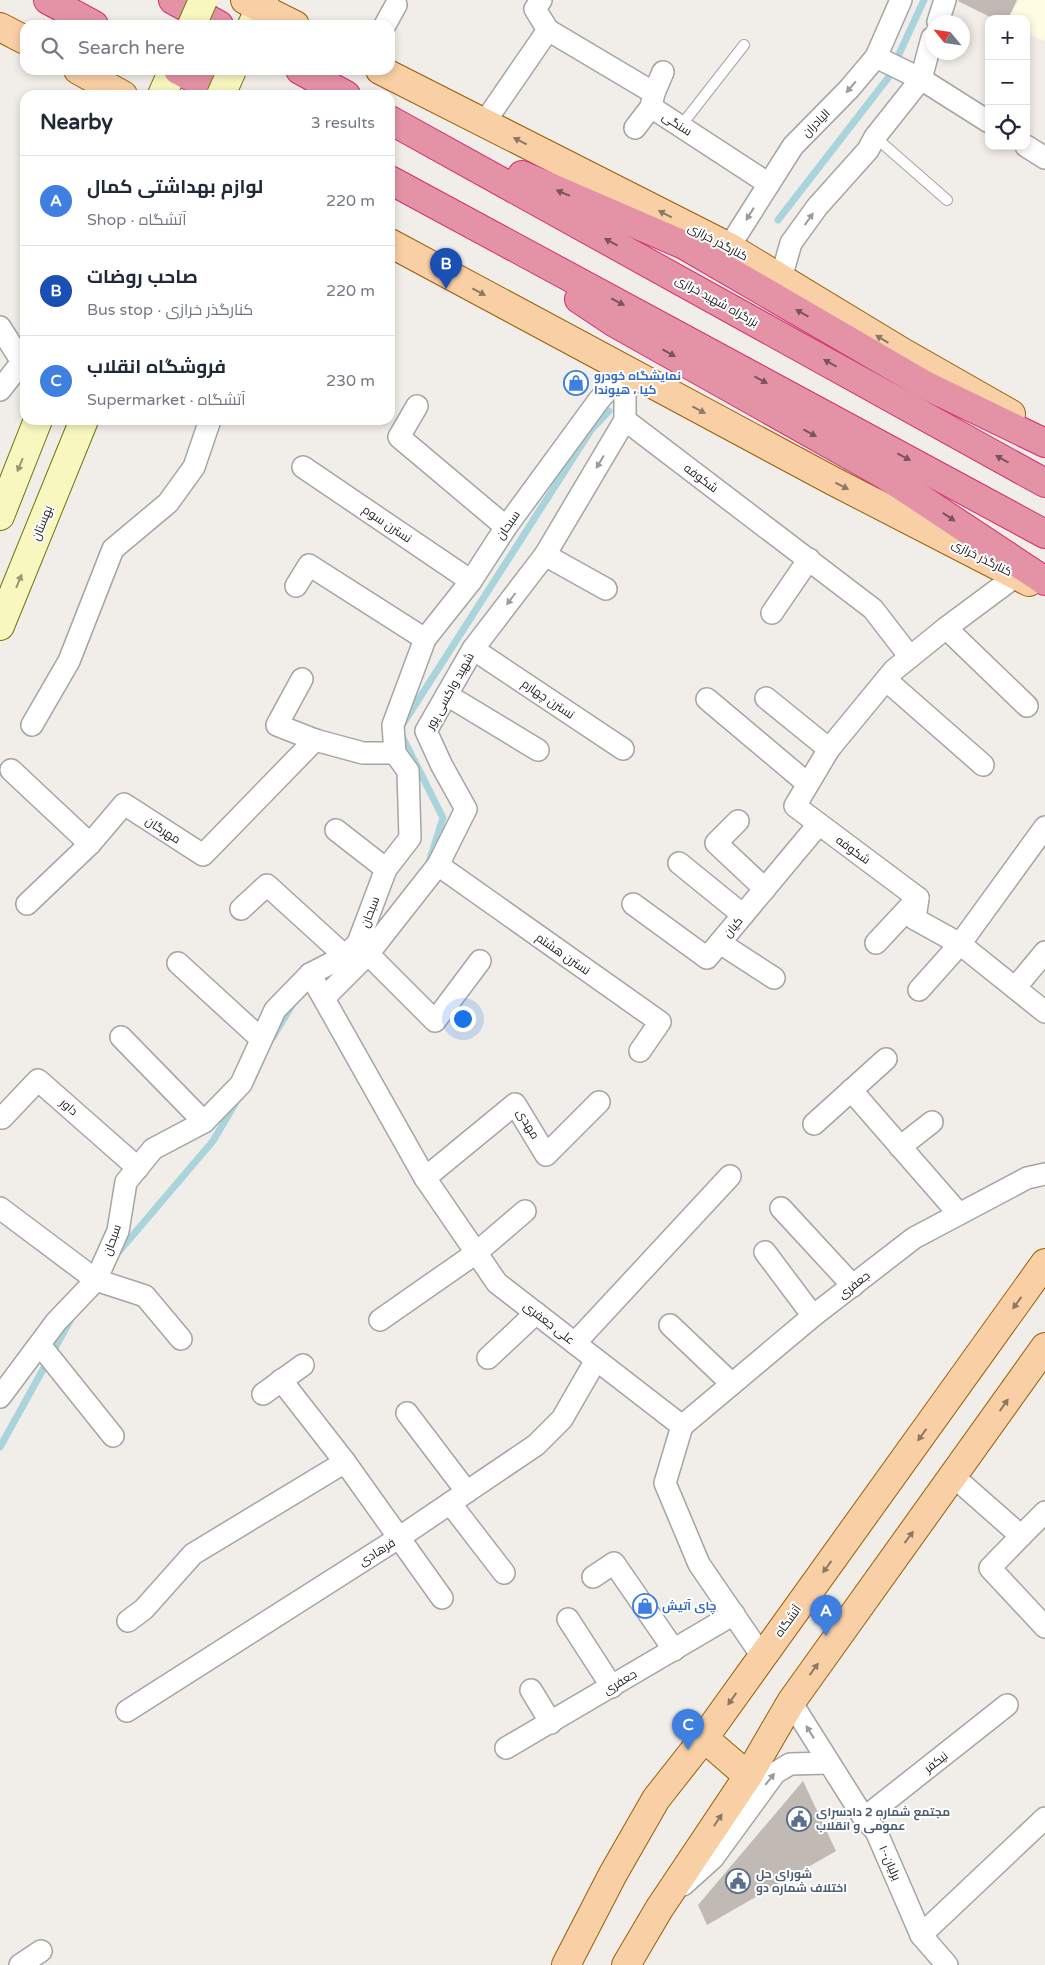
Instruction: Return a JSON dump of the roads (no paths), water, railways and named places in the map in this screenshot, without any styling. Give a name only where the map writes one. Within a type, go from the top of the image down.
[{"type":"highway","points":[[48,0],[85,20]]},
{"type":"highway","points":[[173,0],[209,20]]},
{"type":"highway","points":[[188,75],[216,90]]},
{"type":"highway","points":[[309,75],[337,90]]},
{"type":"highway","points":[[395,121],[684,245],[926,385],[1045,443]]},
{"type":"highway","name":"بزرگراه شهید خرازی","points":[[395,122],[1045,482]]},
{"type":"highway","points":[[395,183],[1045,534]]},
{"type":"highway","points":[[452,212],[615,323],[885,475],[1045,581]]},
{"type":"main road","points":[[194,20],[203,0]]},
{"type":"main road","points":[[287,0],[297,20]]},
{"type":"main road","points":[[255,11],[281,20]]},
{"type":"main road","points":[[0,26],[20,37]]},
{"type":"main road","points":[[86,75],[111,90]]},
{"type":"main road","points":[[164,90],[171,75]]},
{"type":"main road","points":[[223,90],[230,75]]},
{"type":"main road","name":"کنارگذر خرازی","points":[[390,75],[729,247],[1045,434]]},
{"type":"main road","name":"کنارگذر خرازی","points":[[396,252],[1045,590]]},
{"type":"main road","points":[[0,516],[36,425]]},
{"type":"main road","name":"بهستان","points":[[0,626],[82,425]]},
{"type":"main road","name":"آتشگاه","points":[[566,1965],[613,1874],[656,1799],[704,1738],[1045,1263]]},
{"type":"main road","points":[[626,1965],[658,1908],[748,1776],[791,1702],[1045,1347]]},
{"type":"main road","points":[[704,1738],[748,1776]]},
{"type":"street","points":[[484,122],[548,30],[535,9],[541,0]]},
{"type":"street","name":"الیادران","points":[[781,278],[792,243],[817,207],[868,150],[874,137],[896,67],[900,0]]},
{"type":"street","points":[[940,15],[945,0]]},
{"type":"street","points":[[388,20],[396,5]]},
{"type":"street","name":"سنگی","points":[[548,30],[652,100],[680,127],[769,184]]},
{"type":"street","name":"الیادران","points":[[729,247],[793,146],[849,89],[896,67],[925,44]]},
{"type":"street","points":[[896,67],[985,120]]},
{"type":"street","points":[[635,128],[652,100],[663,72]]},
{"type":"street","points":[[1030,149],[1045,158]]},
{"type":"street","points":[[0,327],[20,359]]},
{"type":"street","points":[[0,390],[20,365]]},
{"type":"street","name":"شهید واکسی پور","points":[[324,998],[368,954],[438,865],[466,809],[442,766],[426,731],[473,649],[545,554],[624,420],[625,370]]},
{"type":"street","name":"سبحان","points":[[0,1397],[56,1322],[96,1280],[118,1231],[126,1182],[153,1149],[204,1122],[240,1084],[275,1010],[310,974],[345,956],[358,943],[386,869],[410,838],[408,771],[395,754],[393,726],[425,639],[471,581],[506,527],[599,400],[625,370]]},
{"type":"street","points":[[418,406],[399,437],[506,527]]},
{"type":"street","name":"شکوفه","points":[[624,420],[874,609],[910,657]]},
{"type":"street","points":[[32,725],[69,660],[113,548],[168,503],[194,467],[208,425]]},
{"type":"street","name":"نسترن سوم","points":[[303,467],[471,581]]},
{"type":"street","points":[[545,554],[606,589]]},
{"type":"street","points":[[772,613],[808,559]]},
{"type":"street","points":[[296,586],[309,565],[425,639]]},
{"type":"street","name":"شکوفه","points":[[918,898],[795,806],[830,749],[894,670],[946,628],[1016,576]]},
{"type":"street","points":[[946,628],[1027,706]]},
{"type":"street","name":"نسترن چهارم","points":[[473,649],[623,749]]},
{"type":"street","points":[[302,679],[277,725],[315,740],[363,753],[395,754]]},
{"type":"street","points":[[886,680],[983,765]]},
{"type":"street","points":[[447,695],[538,750]]},
{"type":"street","points":[[766,698],[830,749]]},
{"type":"street","points":[[707,700],[808,784]]},
{"type":"street","name":"مهرگان","points":[[90,844],[124,804],[203,855],[315,740]]},
{"type":"street","points":[[11,770],[90,844],[27,904]]},
{"type":"street","points":[[738,821],[716,843],[765,889]]},
{"type":"street","name":"کیان","points":[[633,904],[707,958],[818,825]]},
{"type":"street","points":[[919,990],[960,944],[1045,827]]},
{"type":"street","points":[[336,830],[386,869]]},
{"type":"street","points":[[679,863],[743,915]]},
{"type":"street","name":"نسترن هشتم","points":[[438,865],[660,1022],[640,1051]]},
{"type":"street","points":[[241,909],[267,885],[345,956]]},
{"type":"street","points":[[876,943],[918,898]]},
{"type":"street","points":[[918,898],[915,919],[960,944],[1045,1012]]},
{"type":"street","points":[[720,943],[774,978]]},
{"type":"street","points":[[1015,988],[1045,952]]},
{"type":"street","points":[[368,954],[435,1021],[480,961]]},
{"type":"street","points":[[178,963],[261,1039]]},
{"type":"street","name":"علی جعفری","points":[[310,974],[424,1178],[497,1283],[682,1426]]},
{"type":"street","points":[[121,1037],[204,1122]]},
{"type":"street","points":[[814,1124],[886,1059]]},
{"type":"street","name":"داور","points":[[2,1118],[38,1080],[138,1168]]},
{"type":"street","points":[[851,1090],[959,1214]]},
{"type":"street","name":"مهدی","points":[[424,1178],[515,1104],[546,1155],[599,1102]]},
{"type":"street","points":[[900,1147],[932,1122]]},
{"type":"street","name":"جعفری","points":[[682,1426],[812,1316],[914,1238],[1027,1178],[1045,1174]]},
{"type":"street","points":[[575,1343],[730,1176]]},
{"type":"street","points":[[0,1208],[96,1280],[145,1296],[181,1339]]},
{"type":"street","points":[[780,1208],[852,1286]]},
{"type":"street","points":[[380,1320],[476,1253],[525,1211]]},
{"type":"street","points":[[765,1252],[812,1316]]},
{"type":"street","points":[[488,1358],[536,1313]]},
{"type":"street","points":[[670,1325],[732,1384]]},
{"type":"street","points":[[40,1345],[112,1436]]},
{"type":"street","name":"فرهادی","points":[[127,1711],[400,1537],[536,1445],[562,1420],[596,1360]]},
{"type":"street","points":[[263,1394],[303,1365]]},
{"type":"street","points":[[281,1380],[400,1537],[442,1598]]},
{"type":"street","points":[[407,1413],[504,1573]]},
{"type":"street","points":[[682,1426],[665,1483],[699,1564],[762,1656]]},
{"type":"street","points":[[128,1622],[144,1610],[194,1554],[344,1462]]},
{"type":"street","points":[[953,1476],[1021,1536]]},
{"type":"street","points":[[1045,1512],[990,1568],[1045,1627]]},
{"type":"street","points":[[593,1577],[614,1563],[674,1650]]},
{"type":"street","name":"جعفری","points":[[506,1748],[734,1614]]},
{"type":"street","points":[[568,1619],[612,1687]]},
{"type":"street","points":[[531,1690],[551,1723]]},
{"type":"street","name":"۱۰-برلیان","points":[[791,1702],[864,1818],[876,1831],[921,1935],[947,1965]]},
{"type":"street","name":"نیکفر","points":[[864,1818],[1007,1705]]},
{"type":"street","points":[[658,1908],[713,1858],[775,1773],[790,1764],[829,1763]]},
{"type":"street","points":[[921,1935],[1045,1818]]},
{"type":"street","points":[[20,1965],[41,1951]]},
{"type":"lane","points":[[680,127],[744,44]]},
{"type":"lane","points":[[874,137],[947,200]]},
{"type":"waterway","points":[[778,220],[888,78],[924,0]]},
{"type":"waterway","points":[[429,862],[443,818],[399,730],[591,430],[609,411]]},
{"type":"waterway","points":[[273,1037],[292,1005]]},
{"type":"waterway","points":[[116,1255],[213,1141],[236,1102]]},
{"type":"waterway","points":[[0,1447],[71,1319]]},
{"type":"place","name":"صاحب روضات","points":[[446,289]]},
{"type":"place","name":"نمایشگاه خودرو کیا ، هیوندا","points":[[576,383]]},
{"type":"place","name":"چای آتیش","points":[[645,1606]]},
{"type":"place","name":"لوازم بهداشتی کمال","points":[[826,1636]]},
{"type":"place","name":"فروشگاه انقلاب","points":[[688,1750]]},
{"type":"place","name":"مجتمع شماره 2 دادسرای عمومی و انقلاب","points":[[799,1819]]},
{"type":"place","name":"شورای حل اختلاف شماره دو","points":[[738,1881]]}]
